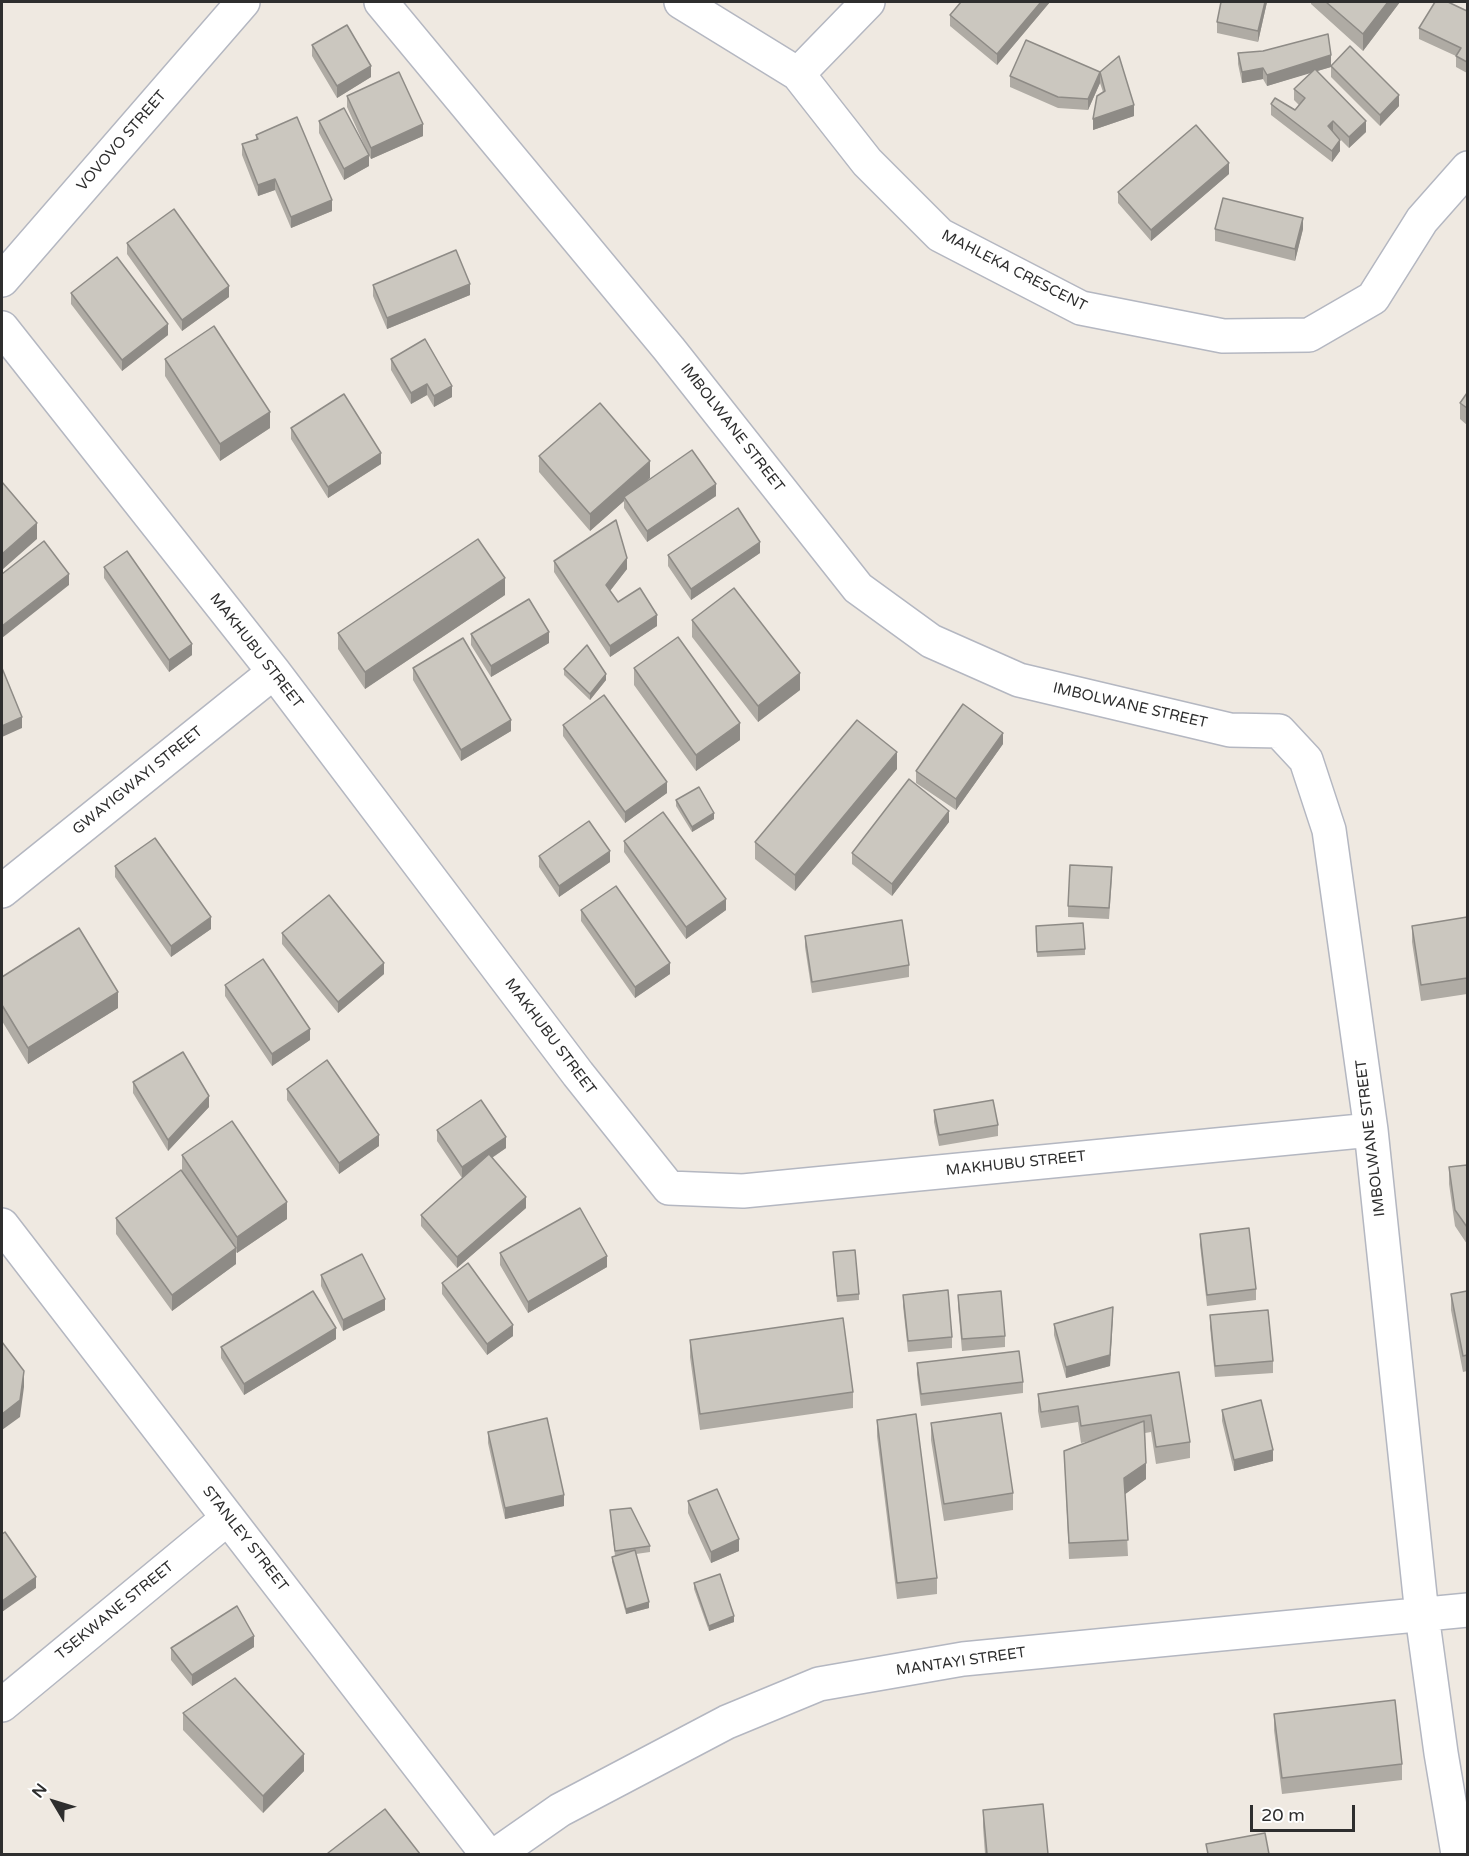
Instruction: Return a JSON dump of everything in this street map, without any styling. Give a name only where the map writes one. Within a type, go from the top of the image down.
[{"type":"street","name":"VOVOVO STREET","points":[[2,280],[243,2]]},
{"type":"street","name":"IMBOLWANE STREET","points":[[381,2],[669,349],[858,588],[931,641],[1019,680],[1230,730],[1279,731],[1306,760],[1329,830],[1371,1130],[1422,1615],[1458,1854]]},
{"type":"street","name":"MAHLEKA CRESCENT","points":[[681,2],[798,74],[867,162],[940,235],[1081,309],[1223,336],[1309,335],[1373,298],[1422,220],[1467,168]]},
{"type":"street","points":[[798,74],[868,2]]},
{"type":"street","name":"MAKHUBU STREET","points":[[2,327],[274,672],[578,1074],[669,1188],[743,1191],[1371,1130]]},
{"type":"street","name":"GWAYIGWAYI STREET","points":[[2,891],[274,672]]},
{"type":"street","name":"STANLEY STREET","points":[[2,1225],[487,1854]]},
{"type":"street","name":"TSEKWANE STREET","points":[[2,1705],[228,1518]]},
{"type":"street","name":"MANTAYI STREET","points":[[497,1854],[561,1810],[717,1727],[819,1684],[963,1659],[1467,1610]]},
{"type":"building","points":[[961,2],[1041,2],[997,54],[950,15]]},
{"type":"building","points":[[1221,2],[1265,2],[1258,31],[1217,22]]},
{"type":"building","points":[[1326,2],[1388,2],[1363,34]]},
{"type":"building","points":[[1435,2],[1448,2],[1467,11],[1467,62],[1456,56],[1461,48],[1419,28]]},
{"type":"building","points":[[347,25],[371,66],[337,86],[312,45]]},
{"type":"building","points":[[1328,34],[1331,55],[1267,75],[1263,68],[1242,72],[1238,53],[1263,51]]},
{"type":"building","points":[[1026,40],[1100,72],[1088,99],[1058,97],[1010,76]]},
{"type":"building","points":[[1350,46],[1399,95],[1380,115],[1331,66]]},
{"type":"building","points":[[1119,56],[1134,105],[1093,119],[1097,96],[1105,91],[1100,72]]},
{"type":"building","points":[[1315,69],[1366,121],[1349,137],[1333,121],[1328,126],[1340,140],[1332,151],[1271,104],[1275,98],[1295,110],[1305,98],[1294,89]]},
{"type":"building","points":[[399,72],[423,124],[371,148],[347,96]]},
{"type":"building","points":[[344,108],[369,155],[344,169],[319,121]]},
{"type":"building","points":[[297,117],[332,200],[291,217],[275,179],[258,185],[242,144],[258,139],[256,135]]},
{"type":"building","points":[[1196,125],[1229,163],[1151,230],[1118,192]]},
{"type":"building","points":[[1223,198],[1303,218],[1295,249],[1215,229]]},
{"type":"building","points":[[174,209],[229,286],[182,320],[127,243]]},
{"type":"building","points":[[456,250],[470,284],[387,318],[373,285]]},
{"type":"building","points":[[117,257],[168,324],[122,360],[71,293]]},
{"type":"building","points":[[214,326],[270,412],[220,444],[165,359]]},
{"type":"building","points":[[425,339],[452,386],[434,396],[427,384],[411,393],[391,359]]},
{"type":"building","points":[[1467,393],[1467,408],[1460,403]]},
{"type":"building","points":[[344,394],[381,453],[328,487],[291,428]]},
{"type":"building","points":[[600,403],[650,461],[590,514],[539,456]]},
{"type":"building","points":[[692,450],[716,484],[647,531],[624,497]]},
{"type":"building","points":[[2,482],[37,523],[2,554]]},
{"type":"building","points":[[738,508],[760,542],[691,589],[668,555]]},
{"type":"building","points":[[616,520],[627,558],[606,585],[618,602],[640,588],[657,615],[610,646],[554,561]]},
{"type":"building","points":[[478,539],[505,578],[365,672],[338,633]]},
{"type":"building","points":[[44,541],[69,574],[2,626],[2,574]]},
{"type":"building","points":[[127,551],[192,644],[169,660],[104,567]]},
{"type":"building","points":[[734,588],[800,673],[758,706],[692,620]]},
{"type":"building","points":[[529,599],[549,632],[491,666],[471,634]]},
{"type":"building","points":[[678,637],[740,723],[696,755],[634,668]]},
{"type":"building","points":[[463,638],[511,720],[461,750],[413,668]]},
{"type":"building","points":[[587,645],[606,674],[590,694],[564,669]]},
{"type":"building","points":[[2,668],[22,717],[2,726]]},
{"type":"building","points":[[604,695],[667,782],[625,812],[563,725]]},
{"type":"building","points":[[963,704],[1003,733],[956,799],[916,771]]},
{"type":"building","points":[[857,720],[897,752],[795,875],[755,842]]},
{"type":"building","points":[[909,779],[949,811],[892,884],[852,853]]},
{"type":"building","points":[[699,787],[714,813],[692,827],[676,800]]},
{"type":"building","points":[[663,812],[726,899],[686,927],[624,841]]},
{"type":"building","points":[[589,821],[610,851],[559,886],[539,856]]},
{"type":"building","points":[[155,838],[211,917],[171,946],[115,866]]},
{"type":"building","points":[[1070,865],[1112,867],[1109,908],[1068,906]]},
{"type":"building","points":[[616,886],[670,963],[635,987],[581,910]]},
{"type":"building","points":[[329,895],[384,963],[338,1002],[282,933]]},
{"type":"building","points":[[1467,917],[1467,978],[1421,985],[1412,926]]},
{"type":"building","points":[[902,920],[909,965],[812,982],[805,936]]},
{"type":"building","points":[[1083,923],[1085,949],[1037,952],[1036,926]]},
{"type":"building","points":[[79,928],[118,992],[28,1048],[2,1005],[2,977]]},
{"type":"building","points":[[263,959],[310,1029],[272,1054],[225,985]]},
{"type":"building","points":[[183,1052],[209,1096],[168,1140],[133,1082]]},
{"type":"building","points":[[327,1060],[379,1135],[339,1163],[287,1089]]},
{"type":"building","points":[[481,1100],[506,1137],[462,1167],[437,1130]]},
{"type":"building","points":[[993,1100],[998,1125],[939,1135],[934,1110]]},
{"type":"building","points":[[232,1121],[287,1202],[237,1237],[182,1155]]},
{"type":"building","points":[[489,1154],[526,1197],[457,1257],[421,1215]]},
{"type":"building","points":[[1467,1165],[1467,1227],[1455,1210],[1449,1167]]},
{"type":"building","points":[[181,1170],[236,1248],[172,1295],[116,1218]]},
{"type":"building","points":[[580,1208],[607,1256],[528,1302],[500,1253]]},
{"type":"building","points":[[1249,1228],[1256,1289],[1207,1295],[1200,1234]]},
{"type":"building","points":[[855,1250],[859,1294],[837,1296],[833,1252]]},
{"type":"building","points":[[362,1254],[385,1299],[343,1320],[321,1275]]},
{"type":"building","points":[[468,1263],[513,1325],[487,1344],[442,1283]]},
{"type":"building","points":[[948,1290],[952,1337],[908,1341],[903,1295]]},
{"type":"building","points":[[313,1291],[336,1328],[244,1384],[221,1347]]},
{"type":"building","points":[[1001,1291],[1005,1336],[962,1339],[958,1295]]},
{"type":"building","points":[[1467,1291],[1467,1355],[1463,1356],[1451,1294]]},
{"type":"building","points":[[1113,1307],[1110,1355],[1066,1367],[1054,1324]]},
{"type":"building","points":[[1268,1310],[1273,1361],[1215,1366],[1210,1315]]},
{"type":"building","points":[[843,1318],[853,1392],[700,1414],[690,1340]]},
{"type":"building","points":[[2,1342],[24,1371],[20,1400],[2,1414]]},
{"type":"building","points":[[1019,1351],[1023,1382],[921,1394],[917,1363]]},
{"type":"building","points":[[1179,1372],[1190,1442],[1156,1447],[1151,1415],[1081,1426],[1078,1406],[1041,1412],[1038,1394]]},
{"type":"building","points":[[1261,1400],[1273,1450],[1234,1460],[1222,1410]]},
{"type":"building","points":[[1001,1413],[1013,1493],[944,1504],[931,1423]]},
{"type":"building","points":[[916,1414],[937,1578],[897,1583],[877,1420]]},
{"type":"building","points":[[547,1418],[564,1495],[505,1508],[488,1432]]},
{"type":"building","points":[[1144,1421],[1146,1463],[1124,1478],[1128,1540],[1069,1543],[1064,1451]]},
{"type":"building","points":[[717,1489],[739,1539],[711,1552],[688,1501]]},
{"type":"building","points":[[631,1508],[650,1546],[615,1551],[610,1510]]},
{"type":"building","points":[[5,1532],[36,1577],[2,1601],[2,1534]]},
{"type":"building","points":[[635,1550],[649,1602],[626,1609],[612,1557]]},
{"type":"building","points":[[720,1574],[734,1616],[709,1626],[694,1583]]},
{"type":"building","points":[[237,1606],[254,1636],[192,1675],[171,1648]]},
{"type":"building","points":[[235,1678],[304,1754],[263,1796],[183,1713]]},
{"type":"building","points":[[1395,1700],[1402,1764],[1282,1778],[1274,1714]]},
{"type":"building","points":[[1043,1804],[1048,1854],[987,1854],[983,1810]]},
{"type":"building","points":[[385,1809],[420,1854],[328,1854],[328,1853]]},
{"type":"building","points":[[1265,1833],[1269,1854],[1208,1854],[1206,1844]]}]
